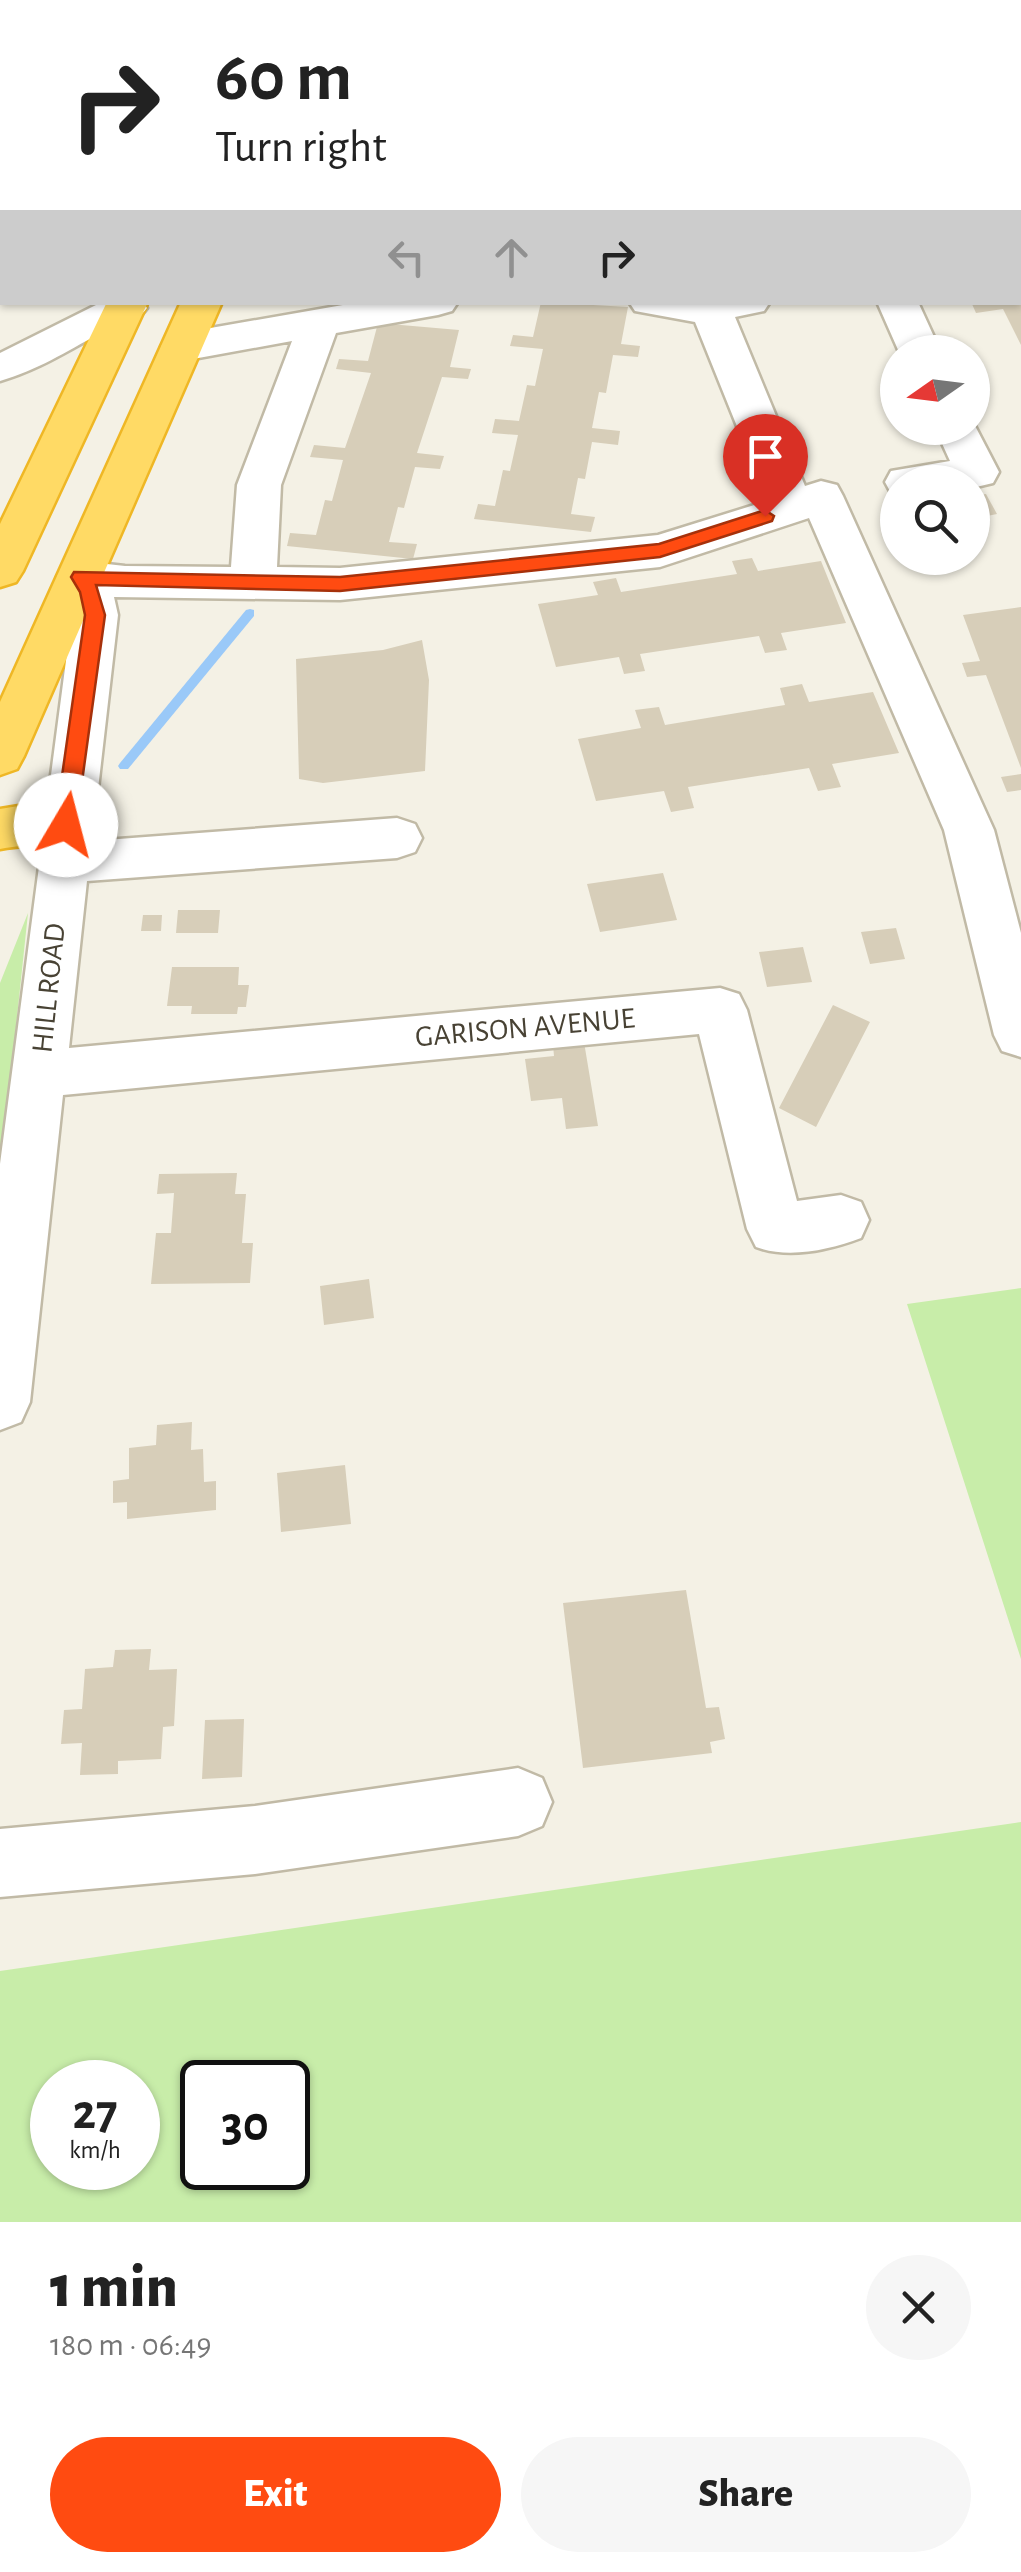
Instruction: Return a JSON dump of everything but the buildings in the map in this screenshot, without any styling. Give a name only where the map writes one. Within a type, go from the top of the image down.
[{"type":"highway","points":[[0,571],[127,305]]},
{"type":"highway","points":[[0,756],[201,305]]},
{"type":"highway","points":[[0,829],[36,822],[64,844]]},
{"type":"street","points":[[0,366],[24,361],[127,305]]},
{"type":"street","points":[[182,347],[421,305]]},
{"type":"street","points":[[730,305],[806,502],[968,830],[1021,1035]]},
{"type":"street","points":[[898,305],[912,335]]},
{"type":"street","points":[[253,582],[259,485],[318,323]]},
{"type":"street","points":[[990,470],[1021,465]]},
{"type":"street","points":[[80,577],[125,582],[340,584],[660,551],[806,502],[880,488]]},
{"type":"street","name":"HILL ROAD","points":[[0,1402],[15,1158],[39,1074],[64,844],[95,615],[90,591],[80,577]]},
{"type":"street","points":[[64,844],[396,838]]},
{"type":"street","name":"GARISON AVENUE","points":[[39,1074],[720,1010],[776,1229],[842,1220]]},
{"type":"street","points":[[0,1864],[255,1840],[518,1802]]},
{"type":"green space","points":[[28,913],[0,1178],[0,983]]},
{"type":"green space","points":[[1021,1288],[1021,1659],[907,1304]]},
{"type":"green space","points":[[1021,1822],[1021,2222],[0,2222],[0,1971]]},
{"type":"waterway","points":[[124,766],[250,613]]},
{"type":"route","points":[[66,825],[95,615],[90,591],[80,577],[125,582],[340,584],[660,551],[765,516]]}]
